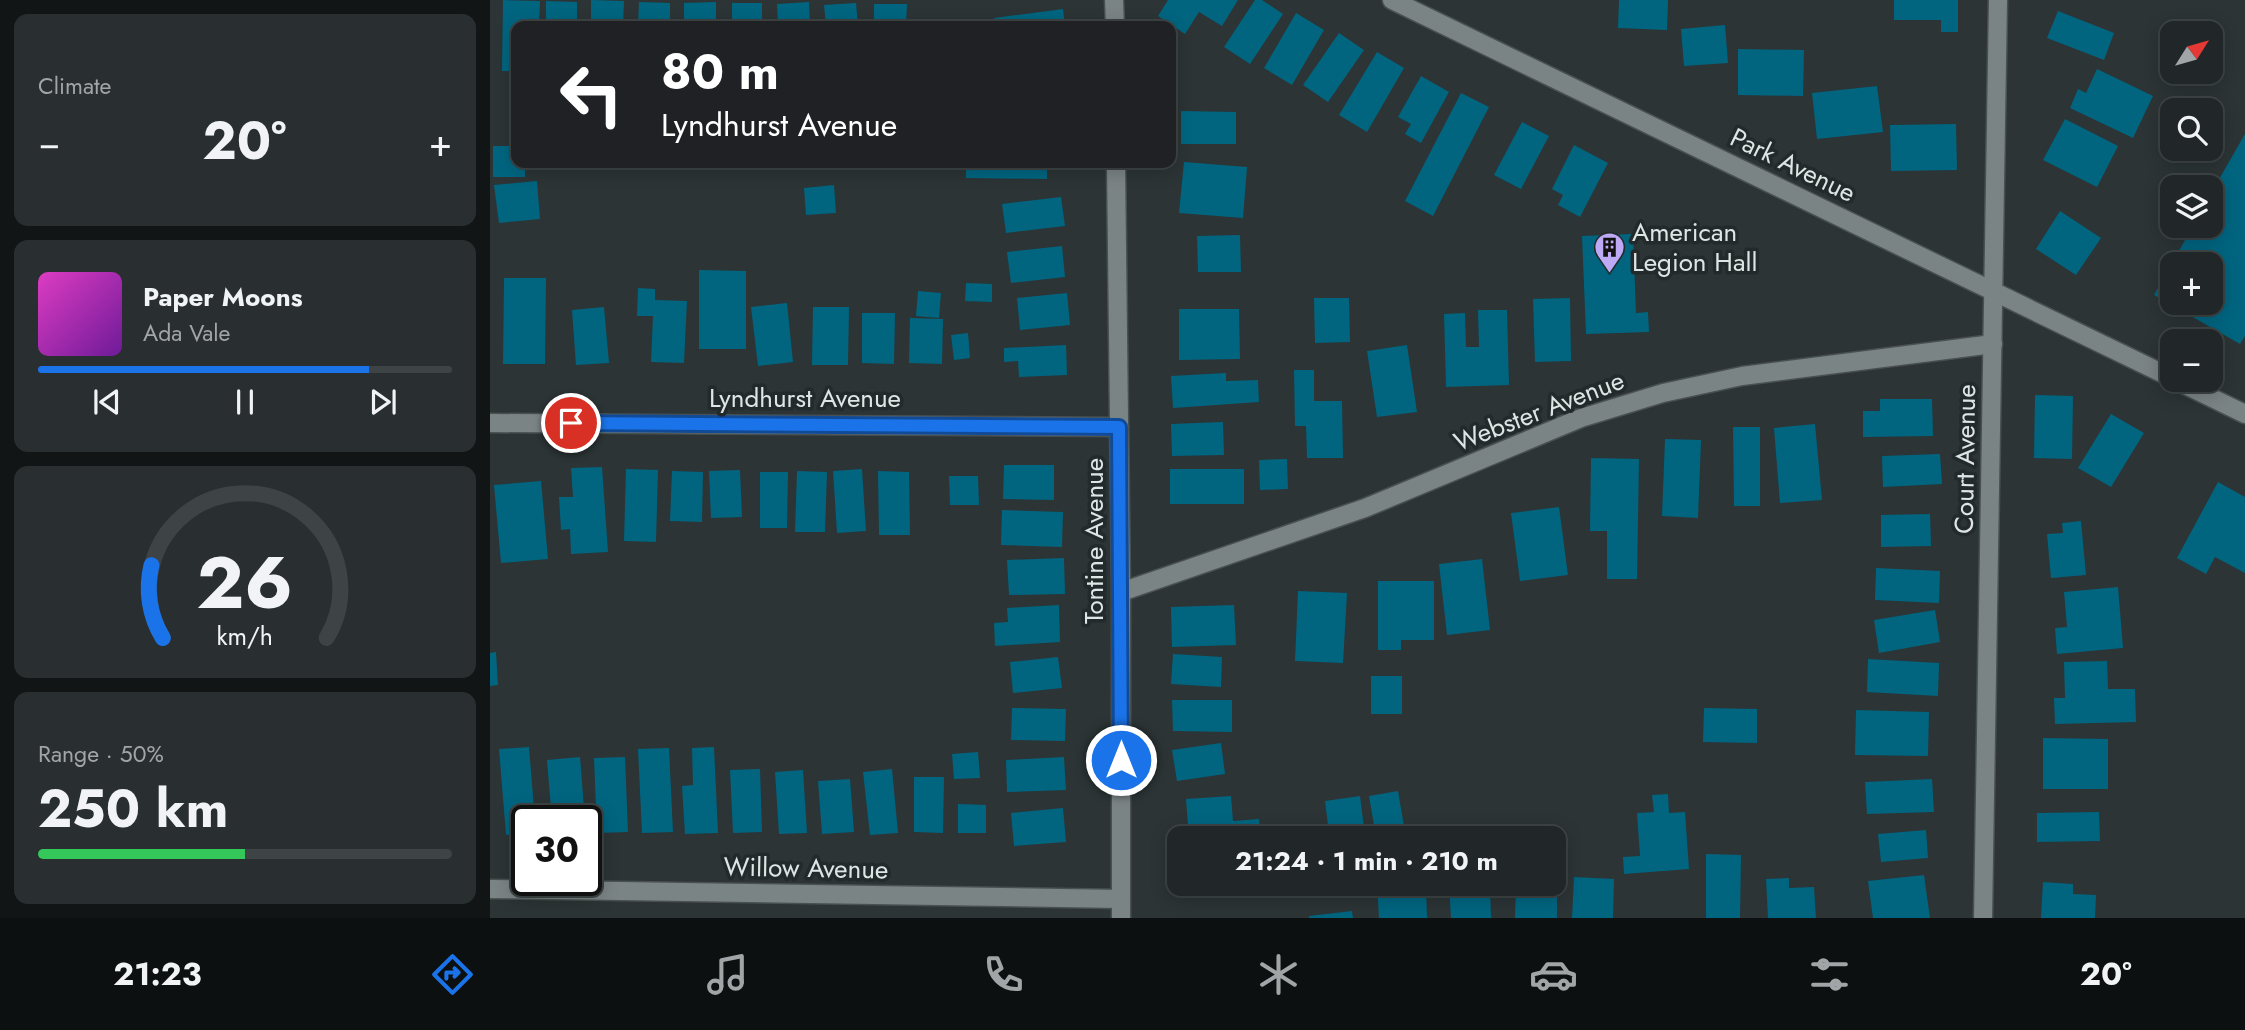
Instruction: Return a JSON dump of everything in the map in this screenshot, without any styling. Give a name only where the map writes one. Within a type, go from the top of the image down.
[{"type":"street","points":[[1114,0],[1115,21]]},
{"type":"street","name":"Park Avenue","points":[[1392,0],[2160,373]]},
{"type":"street","name":"Court Avenue","points":[[1983,918],[1998,0]]},
{"type":"street","name":"Tontine Avenue","points":[[1116,168],[1121,592],[1121,918]]},
{"type":"street","name":"Webster Avenue","points":[[1121,592],[1365,508],[1581,418],[1663,393],[1742,376],[1993,344]]},
{"type":"street","name":"Park Avenue","points":[[2200,392],[2245,414]]},
{"type":"street","name":"Lyndhurst Avenue","points":[[490,423],[1119,427]]},
{"type":"street","name":"Willow Avenue","points":[[490,890],[1121,899]]},
{"type":"building","points":[[503,0],[540,1],[539,21],[511,21],[511,71],[502,71]]},
{"type":"building","points":[[591,0],[624,1],[623,21],[591,21]]},
{"type":"building","points":[[1168,0],[1238,0],[1222,26],[1199,12],[1185,34],[1176,28],[1176,21],[1166,21],[1158,16]]},
{"type":"building","points":[[1255,0],[1262,0],[1283,14],[1250,64],[1224,47]]},
{"type":"building","points":[[1619,0],[1668,0],[1667,30],[1618,28]]},
{"type":"building","points":[[1894,0],[1958,0],[1958,32],[1941,32],[1941,20],[1894,20]]},
{"type":"building","points":[[546,1],[577,2],[577,21],[546,21]]},
{"type":"building","points":[[639,2],[670,3],[670,21],[638,21]]},
{"type":"building","points":[[716,2],[716,21],[684,21],[684,3]]},
{"type":"building","points":[[809,2],[810,21],[778,21],[777,4]]},
{"type":"building","points":[[732,3],[762,3],[762,21],[732,21]]},
{"type":"building","points":[[856,3],[858,21],[826,21],[824,5]]},
{"type":"building","points":[[874,4],[907,4],[906,21],[874,21]]},
{"type":"building","points":[[1063,9],[1064,21],[994,21],[994,18]]},
{"type":"building","points":[[2058,11],[2114,33],[2104,60],[2047,38]]},
{"type":"building","points":[[1296,13],[1324,30],[1292,85],[1264,68]]},
{"type":"building","points":[[1725,25],[1728,63],[1684,66],[1681,29]]},
{"type":"building","points":[[1339,33],[1364,50],[1328,102],[1303,85]]},
{"type":"building","points":[[1738,49],[1804,50],[1803,96],[1738,95]]},
{"type":"building","points":[[1377,52],[1404,68],[1367,132],[1339,115]]},
{"type":"building","points":[[2097,69],[2153,96],[2133,138],[2070,108],[2078,89],[2086,93]]},
{"type":"building","points":[[1421,76],[1449,92],[1421,143],[1405,134],[1411,124],[1398,117]]},
{"type":"building","points":[[1877,86],[1883,132],[1817,139],[1812,93]]},
{"type":"building","points":[[1461,93],[1489,107],[1433,216],[1405,201]]},
{"type":"building","points":[[1181,111],[1236,112],[1236,144],[1181,144]]},
{"type":"building","points":[[2065,119],[2118,146],[2097,187],[2043,160]]},
{"type":"building","points":[[1522,122],[1549,136],[1521,189],[1494,175]]},
{"type":"building","points":[[1956,124],[1957,170],[1891,171],[1890,125]]},
{"type":"building","points":[[2245,134],[2245,336],[2240,344],[2223,334],[2223,329],[2214,329],[2189,315],[2223,315],[2223,252],[2178,252],[2186,238],[2223,238],[2221,175]]},
{"type":"building","points":[[1574,145],[1608,163],[1580,217],[1558,205],[1563,195],[1552,189]]},
{"type":"building","points":[[493,146],[511,146],[511,168],[525,168],[525,177],[493,177]]},
{"type":"building","points":[[1184,162],[1247,167],[1243,218],[1179,213]]},
{"type":"building","points":[[873,168],[915,168],[873,170]]},
{"type":"building","points":[[966,168],[1047,168],[1047,179],[966,178]]},
{"type":"building","points":[[537,181],[540,219],[499,223],[494,185]]},
{"type":"building","points":[[834,185],[836,213],[806,215],[804,188]]},
{"type":"building","points":[[1061,197],[1065,226],[1006,233],[1002,204]]},
{"type":"building","points":[[2060,211],[2101,238],[2076,275],[2036,249]]},
{"type":"building","name":"American Legion Hall","points":[[1633,234],[1636,313],[1648,312],[1649,332],[1586,334],[1582,236]]},
{"type":"building","points":[[1240,235],[1241,272],[1198,272],[1197,236]]},
{"type":"building","points":[[1062,246],[1065,277],[1011,283],[1007,252]]},
{"type":"building","points":[[699,270],[746,271],[746,349],[699,349]]},
{"type":"building","points":[[504,278],[546,278],[545,364],[503,364]]},
{"type":"building","points":[[966,283],[992,284],[992,302],[965,301]]},
{"type":"building","points":[[2160,284],[2160,298],[2154,295]]},
{"type":"building","points":[[638,288],[655,289],[655,300],[687,301],[684,363],[651,362],[653,316],[637,316]]},
{"type":"building","points":[[918,291],[941,293],[939,318],[916,316]]},
{"type":"building","points":[[1067,293],[1070,325],[1020,330],[1017,298]]},
{"type":"building","points":[[1314,298],[1349,298],[1350,342],[1315,343]]},
{"type":"building","points":[[1570,298],[1571,361],[1535,362],[1533,299]]},
{"type":"building","points":[[787,303],[793,362],[758,366],[751,307]]},
{"type":"building","points":[[604,307],[609,363],[576,365],[572,310]]},
{"type":"building","points":[[813,307],[849,307],[848,365],[812,365]]},
{"type":"building","points":[[1179,309],[1239,309],[1240,359],[1179,360]]},
{"type":"building","points":[[1478,310],[1507,310],[1509,385],[1446,387],[1444,314],[1465,313],[1466,347],[1479,347]]},
{"type":"building","points":[[862,313],[895,313],[894,364],[862,363]]},
{"type":"building","points":[[910,318],[943,319],[942,364],[909,363]]},
{"type":"building","points":[[968,333],[970,358],[954,360],[951,335]]},
{"type":"building","points":[[1066,345],[1067,375],[1019,377],[1018,361],[1004,362],[1004,348]]},
{"type":"building","points":[[1407,345],[1417,412],[1377,417],[1367,351]]},
{"type":"building","points":[[1294,370],[1314,370],[1314,401],[1342,401],[1343,458],[1307,458],[1306,426],[1295,426]]},
{"type":"building","points":[[1226,373],[1226,381],[1258,380],[1259,402],[1173,408],[1171,376]]},
{"type":"building","points":[[2035,395],[2073,396],[2072,459],[2034,458]]},
{"type":"building","points":[[1880,399],[1932,399],[1933,436],[1863,437],[1863,411],[1880,411]]},
{"type":"building","points":[[2111,414],[2144,433],[2111,487],[2078,468]]},
{"type":"building","points":[[1223,422],[1224,455],[1172,456],[1171,424]]},
{"type":"building","points":[[1815,424],[1822,500],[1780,503],[1774,428]]},
{"type":"building","points":[[1733,427],[1760,427],[1760,506],[1734,506]]},
{"type":"building","points":[[1665,439],[1701,440],[1698,518],[1662,516]]},
{"type":"building","points":[[1940,454],[1942,484],[1883,487],[1882,456]]},
{"type":"building","points":[[1591,458],[1639,459],[1637,579],[1607,579],[1607,531],[1590,531]]},
{"type":"building","points":[[1287,459],[1288,489],[1260,490],[1259,460]]},
{"type":"building","points":[[1004,465],[1054,465],[1054,500],[1003,499]]},
{"type":"building","points":[[602,467],[608,552],[571,554],[570,529],[561,530],[559,497],[573,497],[571,468]]},
{"type":"building","points":[[626,469],[658,470],[656,542],[624,541]]},
{"type":"building","points":[[862,469],[866,531],[837,533],[833,471]]},
{"type":"building","points":[[1170,469],[1244,469],[1244,504],[1170,504]]},
{"type":"building","points":[[740,470],[742,517],[711,518],[709,471]]},
{"type":"building","points":[[672,471],[703,472],[702,522],[670,521]]},
{"type":"building","points":[[797,471],[827,472],[825,532],[795,532]]},
{"type":"building","points":[[878,471],[909,472],[910,535],[879,535]]},
{"type":"building","points":[[760,472],[788,472],[787,528],[760,528]]},
{"type":"building","points":[[949,476],[978,476],[979,505],[950,505]]},
{"type":"building","points":[[541,481],[548,559],[501,563],[494,485]]},
{"type":"building","points":[[2218,482],[2245,497],[2245,573],[2215,557],[2206,574],[2177,558]]},
{"type":"building","points":[[1559,507],[1568,575],[1520,581],[1511,513]]},
{"type":"building","points":[[1002,510],[1063,512],[1062,547],[1001,545]]},
{"type":"building","points":[[1930,514],[1931,546],[1881,547],[1881,515]]},
{"type":"building","points":[[2081,521],[2086,575],[2051,578],[2047,534],[2063,533],[2062,523]]},
{"type":"building","points":[[1064,558],[1065,594],[1009,595],[1007,560]]},
{"type":"building","points":[[1482,559],[1490,630],[1447,635],[1439,564]]},
{"type":"building","points":[[1876,568],[1940,571],[1939,603],[1875,600]]},
{"type":"building","points":[[1378,581],[1434,581],[1434,640],[1401,640],[1401,650],[1378,650]]},
{"type":"building","points":[[2118,587],[2123,648],[2057,654],[2055,628],[2067,627],[2064,592]]},
{"type":"building","points":[[1298,591],[1347,593],[1343,663],[1295,661]]},
{"type":"building","points":[[1059,605],[1060,642],[995,646],[994,623],[1008,622],[1007,608]]},
{"type":"building","points":[[1234,605],[1236,645],[1172,647],[1171,607]]},
{"type":"building","points":[[1935,610],[1940,642],[1879,653],[1874,620]]},
{"type":"building","points":[[496,652],[498,685],[490,686],[490,653]]},
{"type":"building","points":[[1173,654],[1222,657],[1221,687],[1171,684]]},
{"type":"building","points":[[1058,657],[1062,688],[1013,693],[1010,662]]},
{"type":"building","points":[[1868,659],[1939,663],[1938,696],[1867,692]]},
{"type":"building","points":[[2107,661],[2108,689],[2135,689],[2136,722],[2055,724],[2054,698],[2065,698],[2064,662]]},
{"type":"building","points":[[1371,676],[1402,676],[1402,714],[1371,714]]},
{"type":"building","points":[[1172,700],[1232,700],[1232,732],[1173,731]]},
{"type":"building","points":[[1012,708],[1066,709],[1065,741],[1011,740]]},
{"type":"building","points":[[1704,708],[1757,709],[1757,743],[1703,742]]},
{"type":"building","points":[[1856,710],[1929,712],[1928,756],[1855,755]]},
{"type":"building","points":[[2043,738],[2108,739],[2108,789],[2043,789]]},
{"type":"building","points":[[1221,743],[1225,774],[1177,781],[1172,750]]},
{"type":"building","points":[[529,747],[534,805],[511,805],[511,835],[506,835],[499,749]]},
{"type":"building","points":[[714,747],[718,833],[685,834],[682,786],[693,785],[692,748]]},
{"type":"building","points":[[669,748],[673,832],[642,833],[638,749]]},
{"type":"building","points":[[978,752],[980,778],[954,779],[952,754]]},
{"type":"building","points":[[580,757],[584,805],[551,805],[547,760]]},
{"type":"building","points":[[625,757],[628,832],[602,833],[602,805],[596,805],[594,758]]},
{"type":"building","points":[[1064,757],[1066,790],[1007,792],[1006,760]]},
{"type":"building","points":[[760,769],[762,832],[733,833],[730,770]]},
{"type":"building","points":[[892,769],[898,833],[870,835],[863,772]]},
{"type":"building","points":[[803,770],[807,833],[779,834],[775,772]]},
{"type":"building","points":[[914,777],[944,777],[943,833],[914,832]]},
{"type":"building","points":[[850,779],[854,832],[822,834],[818,781]]},
{"type":"building","points":[[1932,779],[1934,812],[1867,814],[1865,782]]},
{"type":"building","points":[[1398,791],[1404,826],[1374,826],[1369,796]]},
{"type":"building","points":[[1668,794],[1669,813],[1685,812],[1689,869],[1624,874],[1623,857],[1640,856],[1637,813],[1654,812],[1652,795]]},
{"type":"building","points":[[1231,796],[1233,821],[1259,819],[1260,826],[1188,826],[1186,799]]},
{"type":"building","points":[[1360,796],[1364,826],[1328,826],[1325,801]]},
{"type":"building","points":[[958,804],[986,805],[986,833],[958,833]]},
{"type":"building","points":[[1063,808],[1066,842],[1014,846],[1011,813]]},
{"type":"building","points":[[2099,812],[2100,841],[2037,842],[2037,813]]},
{"type":"building","points":[[1926,830],[1928,858],[1881,862],[1878,834]]},
{"type":"building","points":[[1706,854],[1741,855],[1740,918],[1706,918]]},
{"type":"building","points":[[1924,875],[1930,918],[1873,918],[1868,881]]},
{"type":"building","points":[[1574,877],[1614,879],[1613,918],[1572,918]]},
{"type":"building","points":[[1789,878],[1789,888],[1814,887],[1816,918],[1768,918],[1766,879]]},
{"type":"building","points":[[2043,882],[2073,884],[2073,894],[2096,895],[2095,918],[2041,918]]},
{"type":"building","points":[[1378,896],[1426,896],[1427,918],[1379,918]]},
{"type":"building","points":[[1450,896],[1490,896],[1491,918],[1451,918]]},
{"type":"building","points":[[1516,896],[1557,896],[1557,918],[1515,918]]},
{"type":"building","points":[[1352,911],[1353,918],[1309,918],[1309,916]]},
{"type":"place","name":"American Legion Hall","points":[[1609,274]]},
{"type":"route","points":[[571,423],[1119,427],[1121,760]]}]
